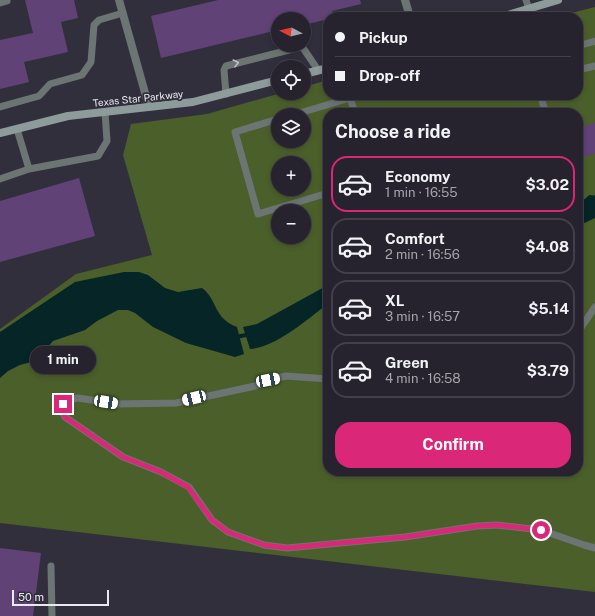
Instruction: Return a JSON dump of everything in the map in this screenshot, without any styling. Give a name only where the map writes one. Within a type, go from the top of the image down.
[{"type":"street","points":[[119,0],[149,107]]},
{"type":"street","points":[[405,0],[409,12]]},
{"type":"street","points":[[518,12],[558,0]]},
{"type":"street","points":[[311,72],[323,69]]},
{"type":"street","name":"Texas Star Parkway","points":[[0,134],[68,116],[193,102],[271,82]]},
{"type":"lane","points":[[526,0],[529,9]]},
{"type":"lane","points":[[0,107],[40,96],[50,84],[82,75],[91,62],[94,25],[99,20],[123,13]]},
{"type":"lane","points":[[583,45],[595,41]]},
{"type":"lane","points":[[226,94],[224,70],[226,66],[301,47],[318,70]]},
{"type":"lane","points":[[583,69],[595,66]]},
{"type":"lane","points":[[311,110],[343,100]]},
{"type":"lane","points":[[0,179],[29,169],[98,156],[107,141],[105,112]]},
{"type":"lane","points":[[271,121],[235,132],[258,214],[323,194]]},
{"type":"lane","points":[[17,129],[29,169]]},
{"type":"lane","points":[[583,325],[595,307]]},
{"type":"lane","points":[[323,379],[286,376],[268,380],[255,386],[176,402],[117,404],[78,398],[68,400],[63,404],[62,408],[65,417],[123,457],[161,472],[188,487],[212,520],[228,532],[264,545],[287,548],[405,537],[477,526],[497,525],[541,530],[584,546],[595,548]]},
{"type":"lane","points":[[51,566],[52,616]]},
{"type":"green space","points":[[595,7],[595,592],[0,523],[0,329],[76,274],[152,255],[123,155],[131,124],[207,114],[271,96],[271,100],[311,100],[311,85],[323,81],[323,100],[583,100],[583,12],[576,12]]},
{"type":"shaded area","points":[[595,195],[595,218],[583,224],[583,200]]},
{"type":"shaded area","points":[[124,272],[139,272],[148,275],[165,288],[178,292],[202,288],[211,298],[224,319],[237,327],[244,354],[235,357],[186,343],[153,327],[135,313],[128,310],[118,310],[97,321],[85,330],[53,341],[35,361],[20,365],[8,371],[0,378],[0,332],[75,282]]},
{"type":"shaded area","points":[[323,288],[323,308],[281,338],[260,347],[250,349],[243,327],[257,324]]},
{"type":"building","points":[[25,0],[74,0],[78,18],[61,22],[68,52],[24,62],[29,82],[0,89],[0,40],[33,33]]},
{"type":"building","points":[[218,0],[360,0],[361,4],[332,12],[323,12],[323,20],[311,23],[311,12],[271,12],[271,32],[161,58],[151,16]]},
{"type":"building","points":[[595,123],[595,154],[583,157],[583,127]]},
{"type":"building","points":[[79,178],[95,236],[0,262],[0,201]]},
{"type":"building","points":[[0,548],[41,553],[33,616],[0,616]]},
{"type":"waterway","points":[[583,203],[590,197],[595,198]]},
{"type":"waterway","points":[[236,337],[251,334]]},
{"type":"route","points":[[63,404],[62,408],[65,417],[103,444],[123,457],[161,472],[188,487],[212,520],[228,532],[264,545],[287,548],[405,537],[477,526],[497,525],[541,530]]}]
